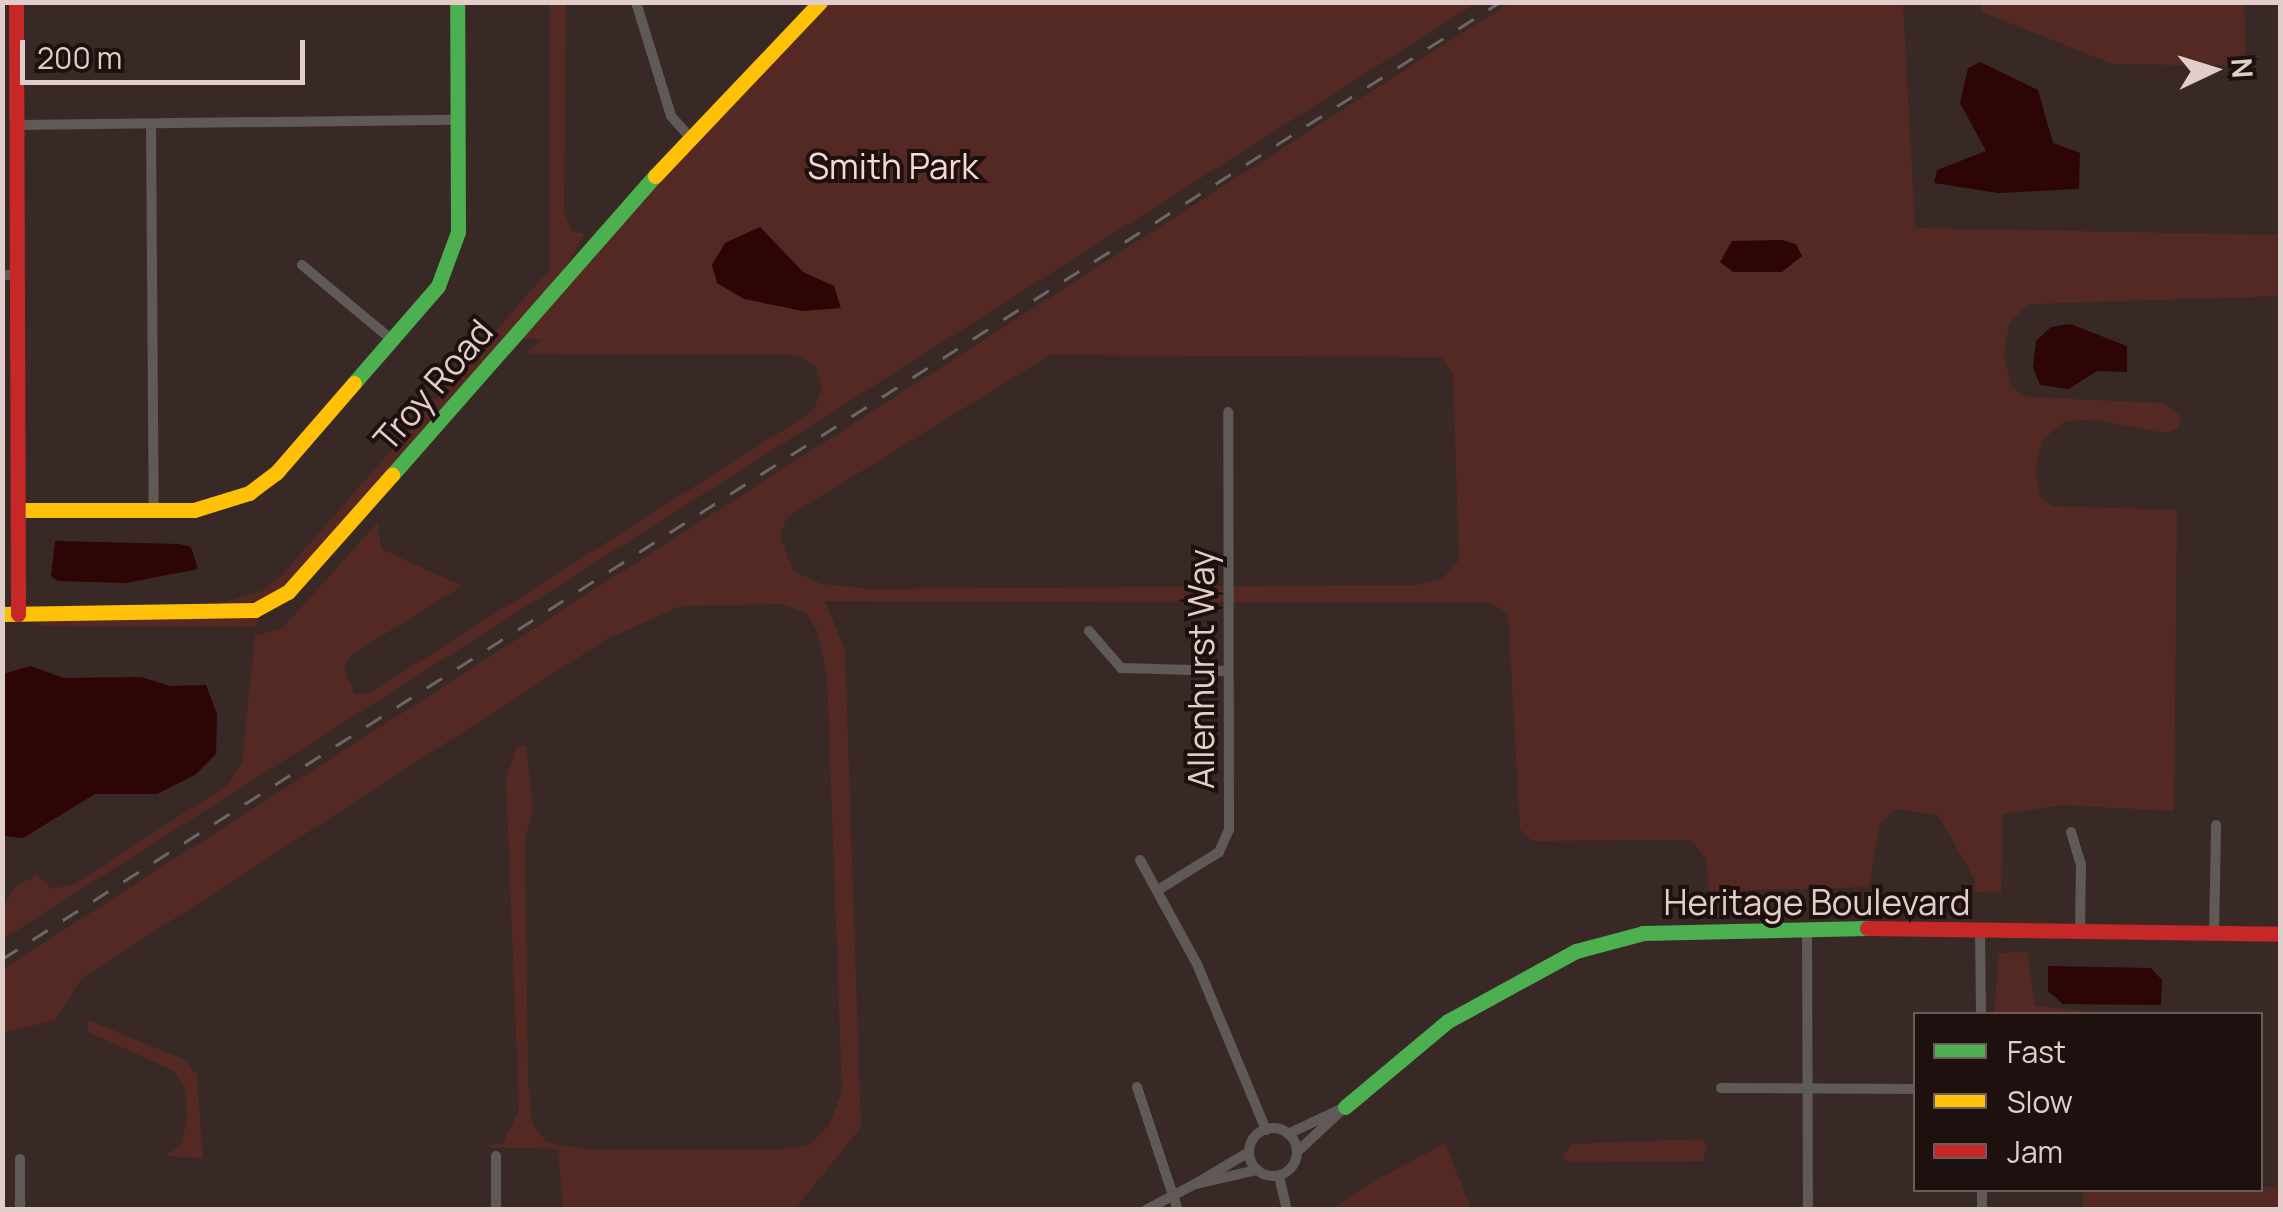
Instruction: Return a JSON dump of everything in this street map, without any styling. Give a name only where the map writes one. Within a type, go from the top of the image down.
[{"type":"street","points":[[10,614],[18,510],[10,275],[19,125],[16,2]]},
{"type":"street","points":[[18,510],[154,510],[225,505],[250,493],[276,473],[392,340],[438,286],[451,262],[458,232],[457,2]]},
{"type":"street","points":[[636,2],[671,116],[690,137]]},
{"type":"street","name":"Troy Road","points":[[10,614],[228,614],[277,600],[690,137],[814,4]]},
{"type":"street","points":[[19,125],[458,120]]},
{"type":"street","points":[[151,124],[154,510]]},
{"type":"street","points":[[302,265],[392,340]]},
{"type":"street","name":"Allenhurst Way","points":[[1158,890],[1209,861],[1225,843],[1228,412]]},
{"type":"street","points":[[1089,632],[1122,668],[1228,670]]},
{"type":"street","points":[[2214,934],[2216,825]]},
{"type":"street","points":[[2071,832],[2081,864],[2080,931]]},
{"type":"street","points":[[1140,860],[1197,964],[1266,1130]]},
{"type":"street","name":"Heritage Boulevard","points":[[1297,1152],[1448,1021],[1576,951],[1696,926],[2280,934]]},
{"type":"street","points":[[1807,929],[1808,1210]]},
{"type":"street","points":[[1980,930],[1981,1012]]},
{"type":"street","points":[[1137,1087],[1178,1210]]},
{"type":"street","points":[[1721,1088],[1913,1090]]},
{"type":"street","name":"Heritage Boulevard","points":[[1288,1134],[1345,1107]]},
{"type":"street","points":[[1195,1184],[1257,1170],[1279,1176],[1292,1167],[1297,1152],[1288,1134],[1266,1130]]},
{"type":"street","points":[[1146,1210],[1250,1152],[1266,1130]]},
{"type":"street","points":[[1250,1152],[1257,1170]]},
{"type":"street","points":[[496,1156],[496,1210]]},
{"type":"street","points":[[20,1159],[20,1210]]},
{"type":"street","points":[[1279,1176],[1287,1210]]},
{"type":"green space","points":[[550,3],[566,3],[564,212],[573,232],[585,234],[560,276],[287,586],[268,600],[214,606],[264,590],[284,573],[550,269]]},
{"type":"green space","name":"Smith Park","points":[[826,3],[1476,3],[3,939],[3,908],[15,887],[37,875],[52,889],[74,884],[229,784],[242,763],[255,636],[283,628],[378,522],[381,549],[462,586],[351,655],[344,667],[354,694],[370,693],[813,411],[822,389],[815,365],[796,355],[526,354],[542,339],[522,339],[792,30]]},
{"type":"green space","points":[[1509,3],[1903,3],[1915,228],[2280,235],[2280,296],[2029,304],[2009,323],[2004,354],[2011,387],[2027,397],[2162,403],[2182,417],[2177,429],[2165,433],[2091,419],[2064,422],[2042,440],[2035,471],[2040,496],[2052,506],[2177,510],[2174,811],[2062,805],[2003,814],[2001,893],[1974,892],[1975,880],[1938,815],[1896,809],[1880,824],[1869,887],[1709,891],[1706,858],[1690,840],[1532,841],[1520,829],[1508,613],[1490,603],[825,601],[845,651],[861,1127],[795,1209],[563,1209],[558,1149],[482,1147],[503,1143],[519,1111],[506,778],[517,747],[526,745],[533,809],[525,839],[528,1079],[532,1123],[546,1142],[582,1149],[785,1149],[810,1145],[829,1125],[842,1092],[827,675],[817,631],[807,614],[784,604],[681,606],[605,640],[81,979],[55,1020],[3,1033],[3,969]],"holes":[[[1050,355],[1441,357],[1453,373],[1459,560],[1443,578],[1419,585],[870,589],[821,584],[793,571],[780,536],[787,517]]]},
{"type":"green space","points":[[1982,3],[2244,3],[2246,66],[2113,64],[1982,12]]},
{"type":"green space","points":[[259,617],[256,627],[38,626],[38,618]]},
{"type":"green space","points":[[2027,952],[2035,1006],[2096,1012],[1994,1012],[1999,953]]},
{"type":"green space","points":[[88,1020],[185,1060],[197,1075],[203,1158],[165,1156],[181,1146],[187,1120],[185,1087],[174,1071],[88,1032]]},
{"type":"green space","points":[[1701,1139],[1707,1144],[1703,1161],[1567,1162],[1563,1156],[1571,1144]]},
{"type":"green space","points":[[1445,1143],[1471,1209],[1333,1209],[1366,1186]]},
{"type":"green space","points":[[2263,1187],[2280,1187],[2280,1209],[2083,1209],[2083,1192],[2263,1192]]},
{"type":"shaded area","points":[[1980,62],[2038,90],[2053,143],[2080,153],[2079,189],[1998,193],[1934,183],[1937,170],[1986,151],[1960,103],[1968,68]]},
{"type":"shaded area","points":[[760,227],[803,272],[834,286],[841,308],[803,311],[744,299],[717,283],[712,265],[725,243]]},
{"type":"shaded area","points":[[1782,240],[1796,244],[1802,256],[1782,272],[1733,272],[1720,262],[1732,241]]},
{"type":"shaded area","points":[[2070,324],[2127,346],[2127,372],[2097,371],[2069,389],[2040,385],[2033,367],[2036,341],[2051,327]]},
{"type":"shaded area","points":[[55,541],[179,544],[191,547],[198,569],[126,583],[58,581],[51,576]]},
{"type":"shaded area","points":[[30,666],[64,678],[141,677],[170,686],[206,685],[217,714],[216,754],[195,775],[157,794],[95,794],[23,838],[3,836],[3,674]]},
{"type":"shaded area","points":[[2048,966],[2151,968],[2162,980],[2161,1005],[2063,1004],[2048,991]]},
{"type":"railway","points":[[2,959],[1500,2]]},
{"type":"traffic: fast","points":[[354,383],[438,286],[458,232],[457,2]]},
{"type":"traffic: fast","points":[[392,475],[655,176]]},
{"type":"traffic: fast","points":[[1345,1107],[1448,1021],[1576,951],[1643,933],[1867,928]]},
{"type":"traffic: slow","points":[[655,176],[820,2]]},
{"type":"traffic: slow","points":[[18,510],[194,510],[249,493],[276,473],[354,383]]},
{"type":"traffic: slow","points":[[2,614],[255,610],[288,592],[392,475]]},
{"type":"traffic: jam","points":[[16,2],[18,614]]},
{"type":"traffic: jam","points":[[1867,928],[2280,934]]}]
